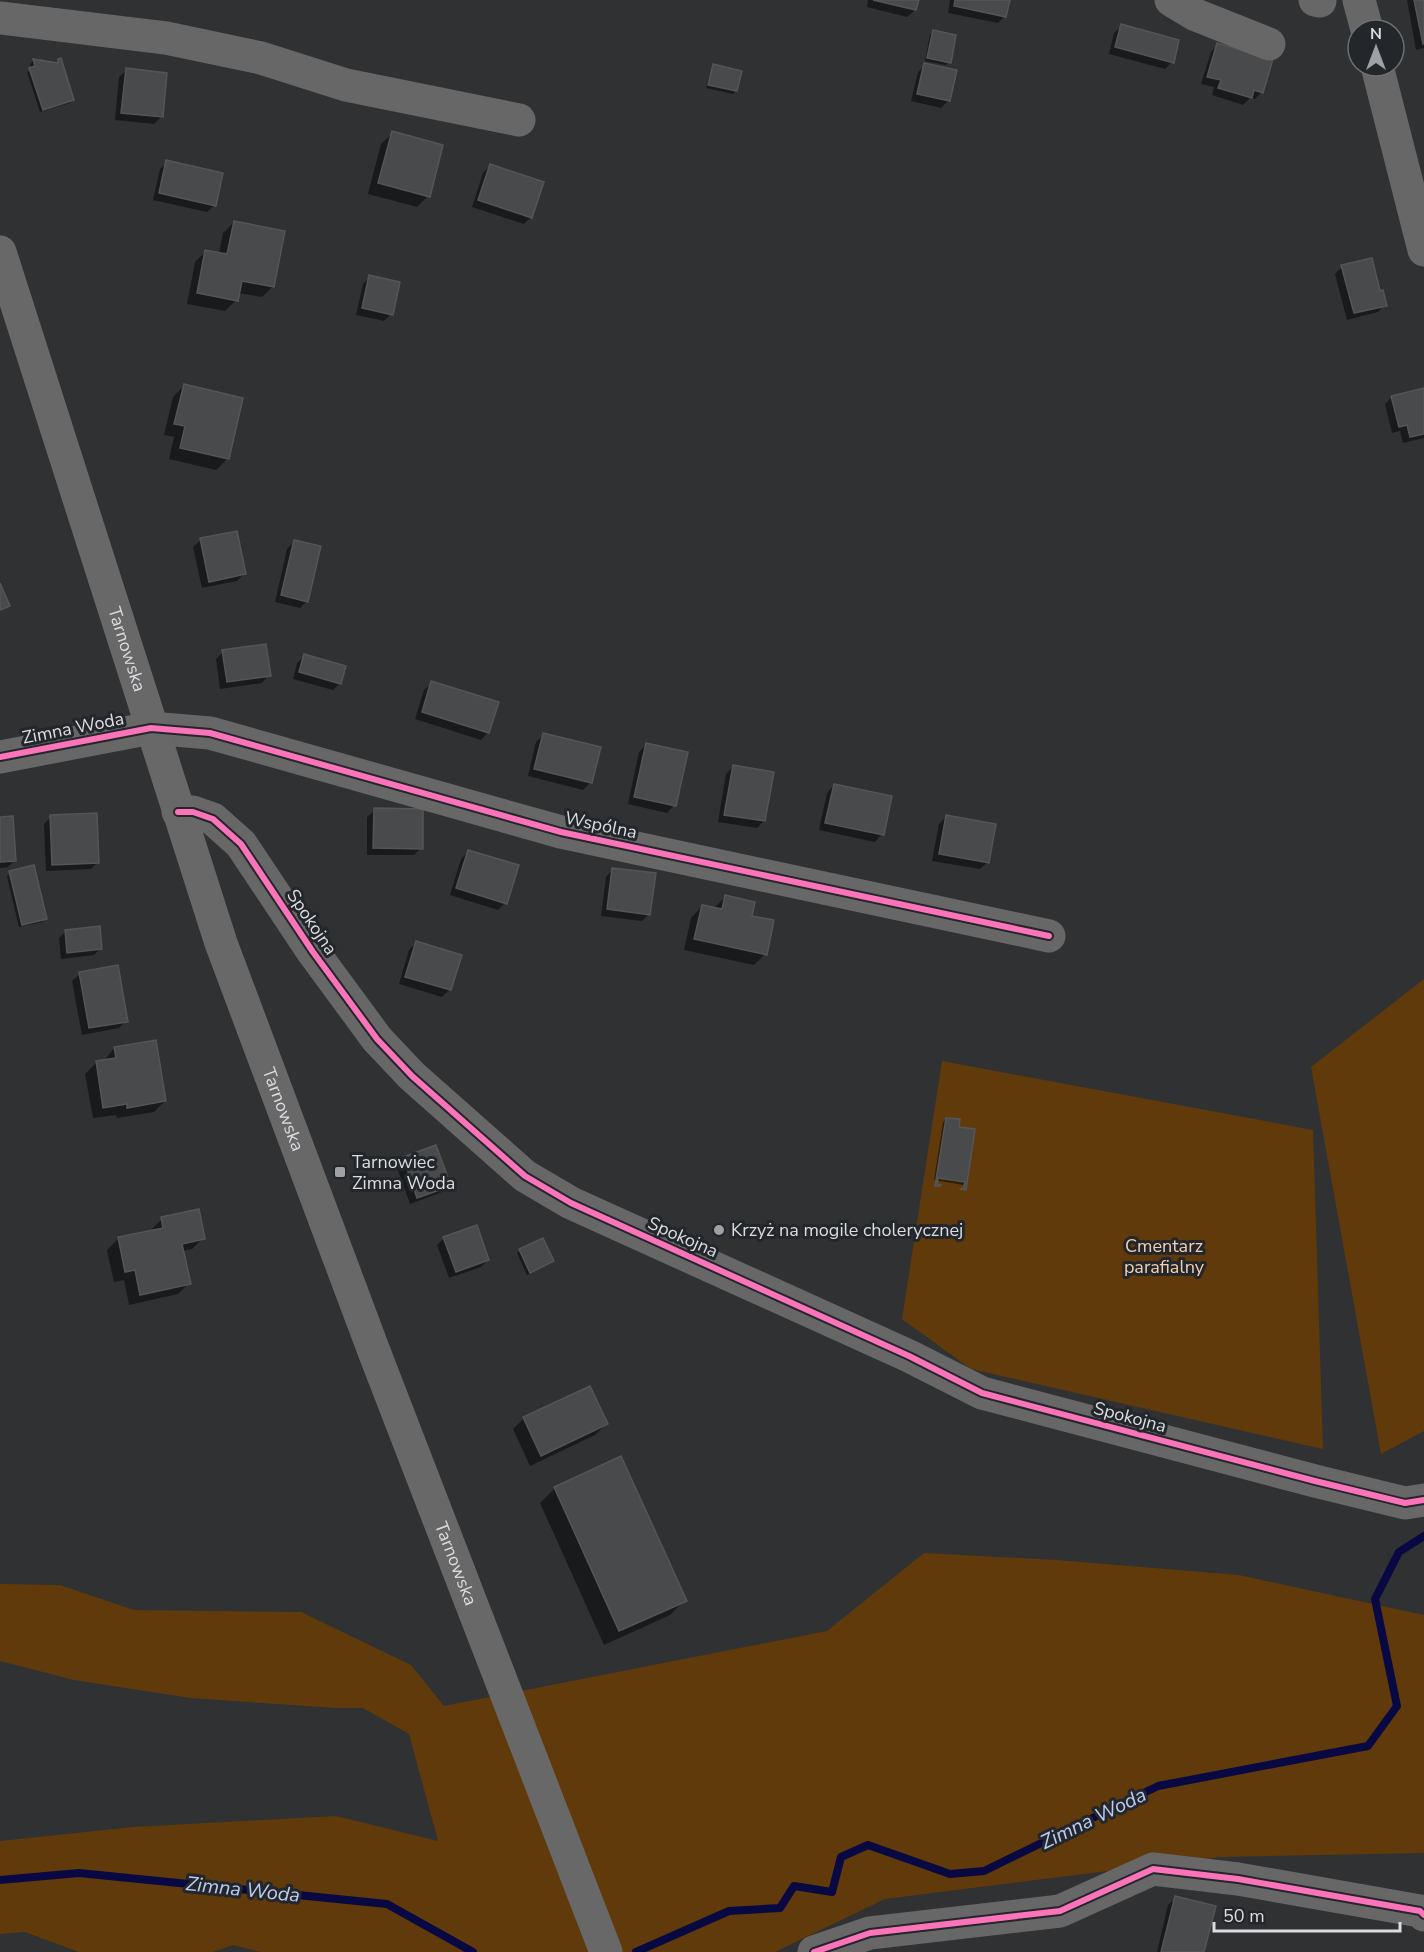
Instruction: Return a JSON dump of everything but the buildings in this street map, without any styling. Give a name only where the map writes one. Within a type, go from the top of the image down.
[{"type":"main road","name":"Tarnowska","points":[[0,252],[151,728],[222,943],[310,1183],[606,1952]]},
{"type":"street","points":[[1171,0],[1196,15],[1269,44]]},
{"type":"street","points":[[1359,0],[1364,18]]},
{"type":"street","points":[[0,18],[166,38],[261,58],[346,85],[519,120]]},
{"type":"street","points":[[1380,78],[1424,250]]},
{"type":"street","name":"Zimna Woda","points":[[0,757],[151,728]]},
{"type":"street","name":"Wspólna","points":[[151,728],[210,733],[561,832],[1049,936]]},
{"type":"street","name":"Spokojna","points":[[178,812],[193,812],[213,819],[241,844],[313,952],[377,1039],[412,1076],[525,1176],[571,1203],[909,1356],[982,1393],[1405,1503],[1424,1500]]},
{"type":"street","points":[[814,1952],[870,1933],[1060,1911],[1153,1869],[1238,1879],[1420,1911],[1424,1915]]},
{"type":"green space","points":[[1424,979],[1424,1431],[1381,1454],[1311,1067]]},
{"type":"green space","name":"Cmentarz parafialny","points":[[942,1061],[1313,1130],[1323,1449],[971,1369],[902,1319]]},
{"type":"green space","points":[[924,1553],[1057,1560],[1239,1575],[1424,1615],[1424,1853],[1220,1857],[885,1899],[775,1952],[261,1952],[233,1945],[213,1952],[79,1952],[25,1932],[0,1934],[0,1841],[133,1827],[336,1816],[438,1841],[409,1734],[363,1708],[190,1698],[74,1680],[0,1661],[0,1584],[60,1585],[134,1610],[301,1612],[411,1665],[444,1706],[827,1631]]},
{"type":"waterway","name":"Zimna Woda","points":[[636,1952],[729,1911],[780,1908],[794,1886],[832,1892],[841,1857],[868,1845],[950,1874],[984,1871],[1158,1786],[1368,1746],[1397,1706],[1375,1599],[1399,1552],[1424,1536]]},
{"type":"waterway","name":"Zimna Woda","points":[[0,1880],[79,1873],[387,1904],[473,1952]]},
{"type":"cycle path","points":[[0,757],[151,728],[210,733],[561,832],[1049,936]]},
{"type":"cycle path","points":[[178,812],[193,812],[213,819],[241,844],[313,952],[377,1039],[412,1076],[525,1176],[571,1203],[909,1356],[982,1393],[1405,1503],[1424,1500]]},
{"type":"cycle path","points":[[814,1952],[870,1933],[1060,1911],[1153,1869],[1238,1879],[1420,1911],[1424,1915]]},
{"type":"place","name":"Tarnowiec Zimna Woda","points":[[340,1172]]},
{"type":"place","name":"Krzyż na mogile cholerycznej","points":[[719,1230]]}]
